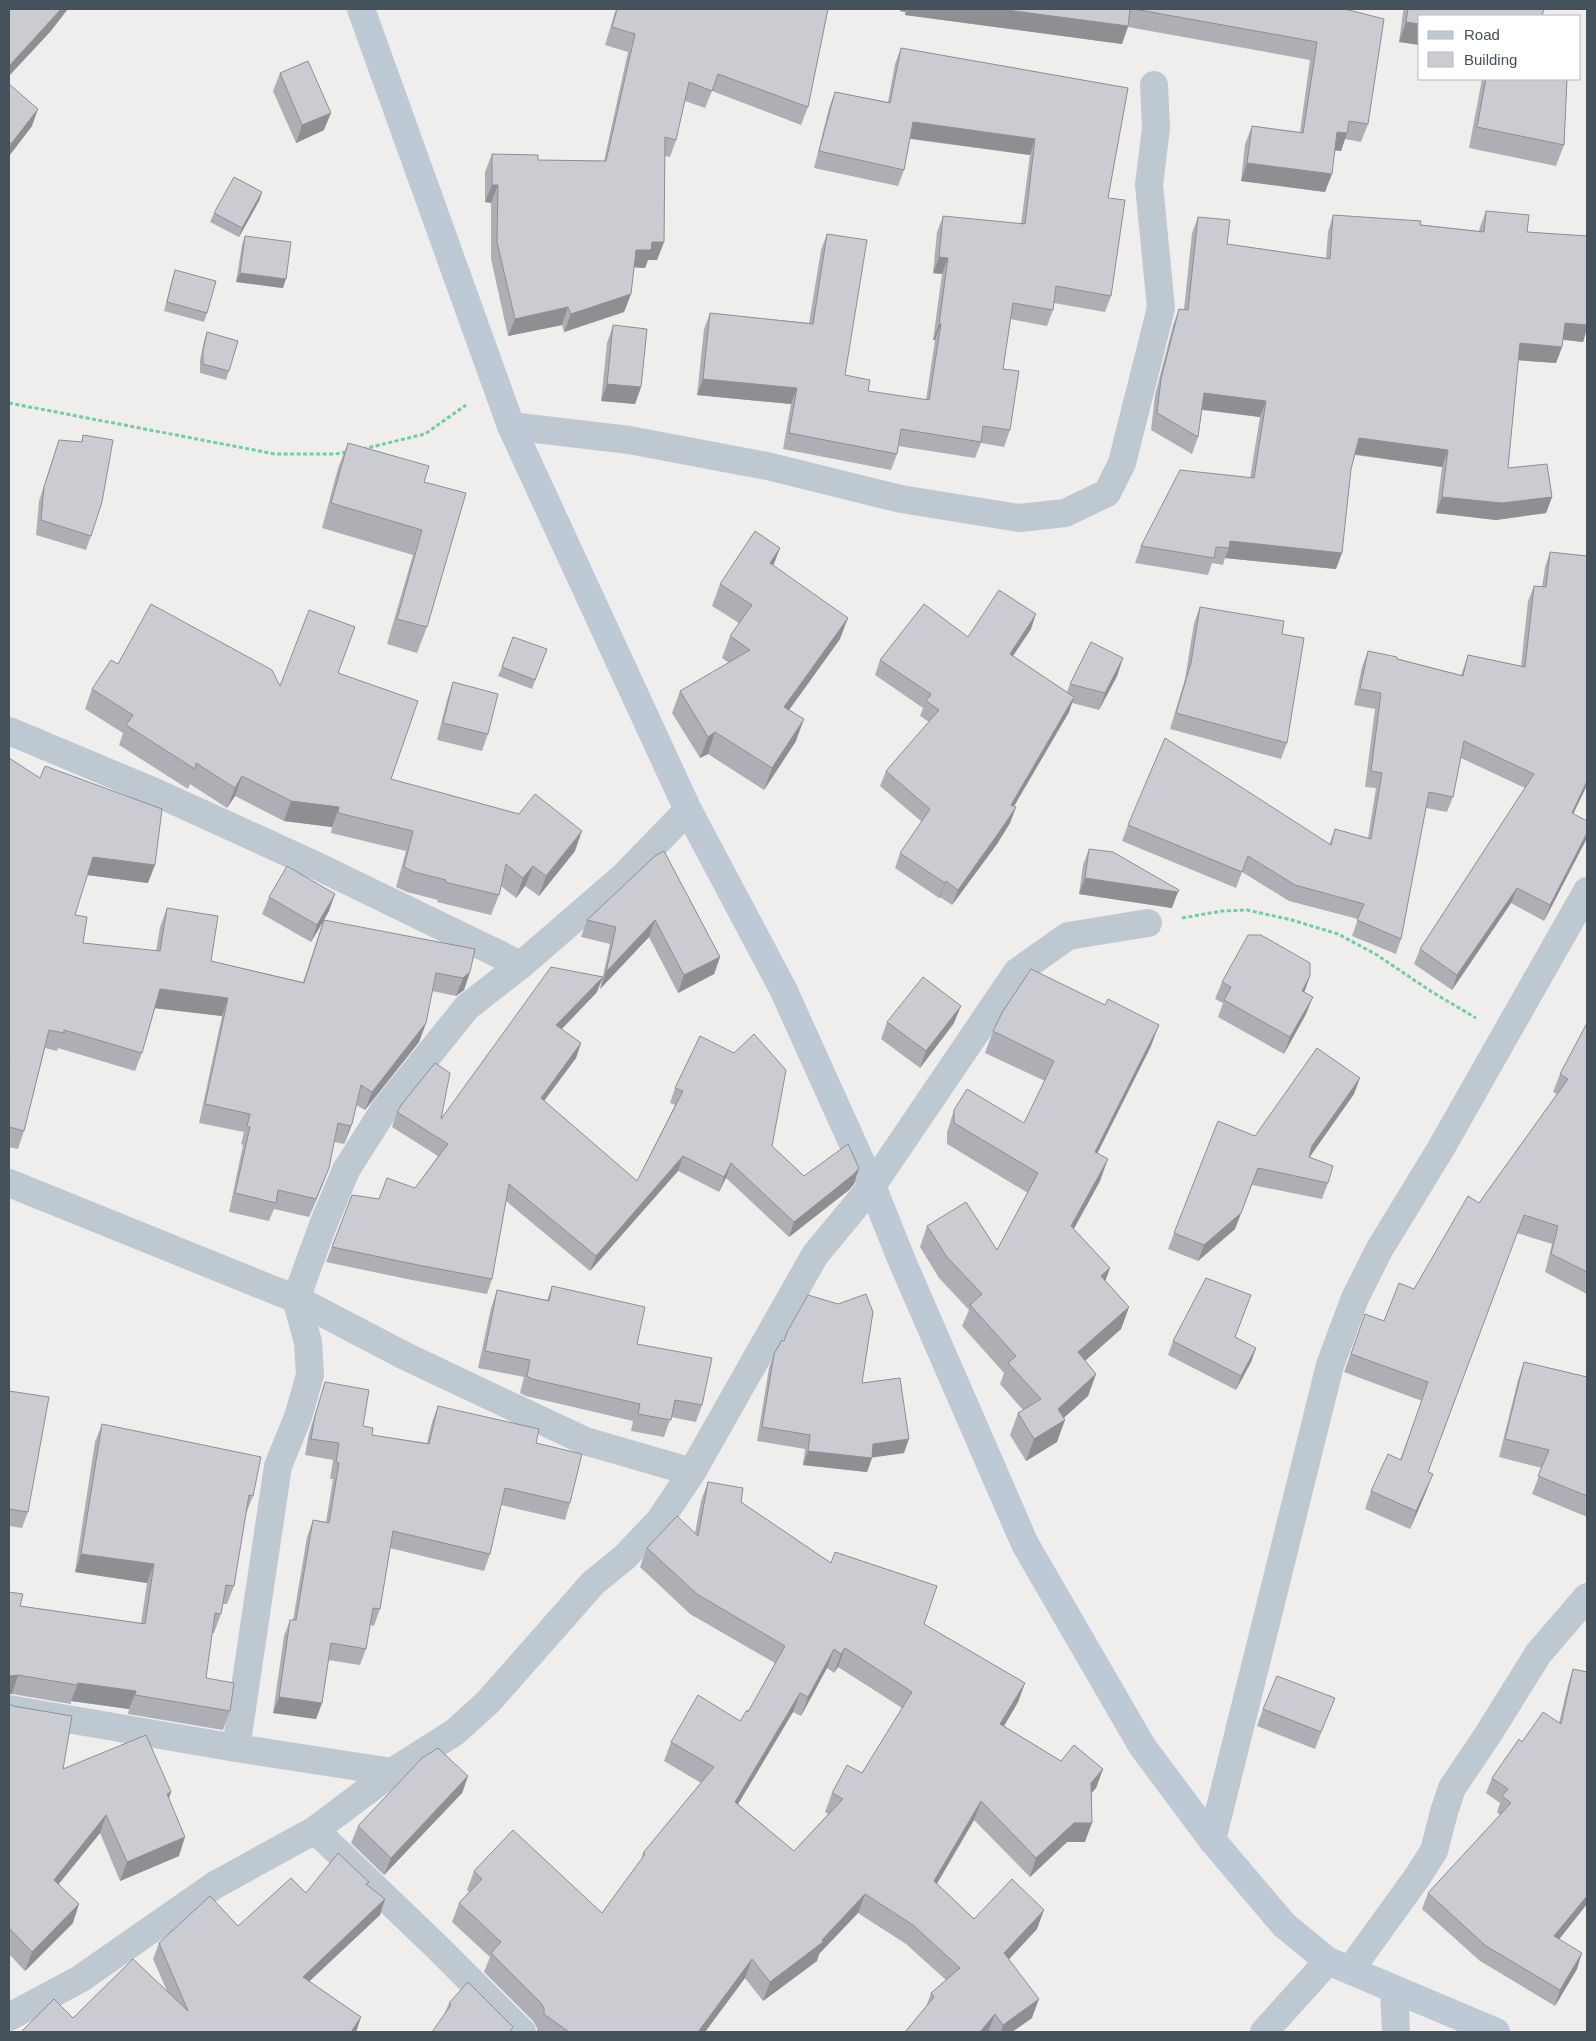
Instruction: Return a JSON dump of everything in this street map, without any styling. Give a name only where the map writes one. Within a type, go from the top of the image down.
[{"type":"street","points":[[361,9],[511,426],[688,810],[783,989],[872,1186],[902,1261],[1025,1544],[1142,1746],[1212,1840],[1284,1924],[1339,1966],[1496,2032]]},
{"type":"street","points":[[511,426],[629,440],[767,466],[901,499],[1019,518],[1065,513],[1107,494],[1122,463],[1161,308],[1149,185],[1156,128],[1154,85]]},
{"type":"street","points":[[9,731],[158,793],[317,866],[522,965]]},
{"type":"street","points":[[236,1748],[278,1466],[298,1417],[310,1374],[308,1342],[296,1299],[346,1170],[384,1110],[467,1007],[522,965],[625,875],[688,810]]},
{"type":"street","points":[[1212,1840],[1330,1365],[1355,1298],[1379,1250],[1440,1150],[1504,1034],[1587,891]]},
{"type":"street","points":[[9,2016],[80,1979],[215,1886],[315,1830],[392,1772],[455,1732],[488,1702],[592,1583],[625,1556],[660,1520],[692,1472],[815,1255],[872,1186],[1017,972],[1068,936],[1148,923]]},
{"type":"street","points":[[9,1183],[296,1299],[407,1357],[585,1441],[692,1472]]},
{"type":"street","points":[[1264,2032],[1339,1966],[1416,1879],[1434,1851],[1452,1788],[1538,1654],[1587,1597]]},
{"type":"street","points":[[9,1709],[236,1748],[392,1772]]},
{"type":"street","points":[[315,1830],[522,2032]]},
{"type":"street","points":[[1394,1990],[1396,2032]]},
{"type":"path","points":[[360,450],[425,434],[495,384]]},
{"type":"path","points":[[9,403],[275,454],[335,454],[352,451]]},
{"type":"path","points":[[1148,923],[1222,911],[1247,910],[1292,920],[1338,934],[1377,955],[1432,992],[1504,1034]]},
{"type":"building","points":[[9,9],[61,9],[9,66]]},
{"type":"building","points":[[617,9],[828,9],[808,107],[718,74],[712,91],[689,82],[676,140],[665,137],[664,242],[652,242],[651,250],[636,250],[631,294],[571,314],[568,307],[515,319],[497,242],[498,185],[492,185],[492,154],[538,155],[538,160],[606,161],[635,34],[612,27]]},
{"type":"building","points":[[999,9],[1130,9],[1128,26]]},
{"type":"building","points":[[1134,9],[1345,9],[1384,19],[1368,124],[1349,121],[1347,133],[1337,132],[1332,174],[1247,163],[1252,126],[1303,133],[1317,42]]},
{"type":"building","points":[[1408,9],[1544,9],[1542,15],[1418,15],[1418,24],[1406,22]]},
{"type":"building","points":[[901,48],[1128,88],[1108,198],[1125,200],[1111,296],[1056,286],[1053,310],[1013,303],[1003,369],[1019,371],[1010,430],[983,426],[981,442],[901,429],[897,454],[789,433],[797,388],[703,379],[710,313],[813,324],[827,234],[867,240],[845,375],[870,380],[868,391],[929,400],[941,324],[939,324],[948,258],[939,257],[943,216],[1025,224],[1035,139],[913,122],[904,170],[819,151],[835,92],[890,103]]},
{"type":"building","points":[[308,61],[331,113],[302,125],[280,73]]},
{"type":"building","points":[[1486,80],[1567,80],[1564,145],[1477,127]]},
{"type":"building","points":[[9,84],[38,109],[11,144],[9,142]]},
{"type":"building","points":[[234,177],[262,192],[242,228],[214,213]]},
{"type":"building","points":[[1486,211],[1529,215],[1527,232],[1587,236],[1587,325],[1565,323],[1562,347],[1520,343],[1508,468],[1547,464],[1552,497],[1502,503],[1442,497],[1448,450],[1359,438],[1351,469],[1342,553],[1230,541],[1229,548],[1216,547],[1214,558],[1141,546],[1180,470],[1254,478],[1266,401],[1204,393],[1198,437],[1157,413],[1161,379],[1179,309],[1188,310],[1198,217],[1230,220],[1227,244],[1330,259],[1333,215],[1421,221],[1420,225],[1484,232]]},
{"type":"building","points":[[245,236],[291,242],[286,279],[240,273]]},
{"type":"building","points":[[175,270],[216,281],[207,313],[167,302]]},
{"type":"building","points":[[613,325],[647,329],[641,387],[607,384]]},
{"type":"building","points":[[207,332],[238,341],[229,371],[203,364],[203,351]]},
{"type":"building","points":[[83,435],[113,440],[102,502],[91,536],[41,520],[44,487],[59,440],[82,442]]},
{"type":"building","points":[[348,443],[429,466],[424,482],[466,493],[427,627],[397,619],[422,530],[331,503]]},
{"type":"building","points":[[755,531],[780,548],[770,563],[848,618],[784,707],[804,719],[772,768],[715,732],[708,737],[680,691],[750,650],[730,636],[752,605],[720,584]]},
{"type":"building","points":[[1550,552],[1587,556],[1587,781],[1572,813],[1587,821],[1587,833],[1550,905],[1517,888],[1457,975],[1420,949],[1534,774],[1464,741],[1453,797],[1429,792],[1401,939],[1357,920],[1364,904],[1295,885],[1248,856],[1242,872],[1128,825],[1165,738],[1331,845],[1335,829],[1371,839],[1382,773],[1371,771],[1381,693],[1360,689],[1368,651],[1397,657],[1397,659],[1463,676],[1468,655],[1525,667],[1534,586],[1546,587]]},
{"type":"building","points":[[999,590],[1036,614],[1010,654],[1074,697],[1011,805],[1016,807],[958,890],[900,853],[930,809],[886,771],[939,710],[926,701],[931,694],[880,660],[924,604],[968,637]]},
{"type":"building","points":[[151,604],[272,670],[280,686],[309,610],[355,627],[338,673],[418,701],[391,779],[519,814],[535,794],[582,831],[546,876],[533,866],[523,878],[506,864],[499,895],[445,882],[446,880],[414,872],[404,867],[413,831],[338,813],[339,807],[291,801],[242,776],[235,788],[196,763],[195,769],[126,725],[133,715],[92,689],[111,660],[118,664]]},
{"type":"building","points":[[1200,607],[1284,621],[1282,634],[1304,638],[1287,743],[1176,713],[1191,663]]},
{"type":"building","points":[[513,637],[547,649],[535,680],[502,667]]},
{"type":"building","points":[[1091,642],[1123,658],[1105,693],[1070,684]]},
{"type":"building","points":[[453,682],[498,694],[488,734],[443,723]]},
{"type":"building","points":[[9,758],[40,778],[45,766],[162,809],[155,865],[93,857],[75,915],[87,917],[83,943],[160,951],[167,908],[218,916],[211,961],[304,983],[324,920],[475,949],[470,972],[463,978],[436,973],[426,1023],[372,1092],[361,1085],[352,1124],[350,1126],[338,1123],[329,1168],[316,1199],[278,1190],[276,1203],[235,1193],[250,1127],[247,1126],[250,1114],[205,1104],[228,998],[160,989],[142,1053],[64,1030],[64,1033],[49,1030],[24,1131],[9,1127]]},
{"type":"building","points":[[1089,849],[1113,852],[1179,890],[1178,892],[1085,878]]},
{"type":"building","points":[[664,851],[720,957],[684,975],[655,920],[606,972],[616,927],[587,920],[655,856]]},
{"type":"building","points":[[287,866],[335,894],[317,925],[269,897]]},
{"type":"building","points":[[1248,935],[1261,935],[1310,963],[1310,976],[1302,991],[1313,997],[1290,1037],[1224,1000],[1231,987],[1222,982]]},
{"type":"building","points":[[551,967],[603,977],[556,1025],[581,1043],[541,1098],[637,1181],[683,1091],[675,1088],[700,1036],[734,1053],[754,1034],[786,1070],[772,1146],[804,1176],[848,1144],[859,1168],[794,1222],[731,1163],[724,1177],[683,1156],[596,1256],[509,1184],[492,1279],[332,1247],[352,1195],[379,1199],[387,1178],[415,1188],[448,1144],[397,1112],[402,1104],[435,1063],[450,1073],[441,1119]]},
{"type":"building","points":[[1031,969],[1105,1005],[1108,999],[1159,1025],[1095,1152],[1108,1159],[1071,1226],[1110,1268],[1101,1276],[1129,1307],[1078,1352],[1096,1374],[1058,1409],[1065,1420],[1034,1439],[1018,1413],[1041,1399],[1008,1363],[1016,1356],[970,1305],[982,1294],[947,1257],[927,1226],[966,1202],[997,1250],[1038,1173],[954,1123],[954,1110],[967,1089],[1024,1123],[1054,1061],[993,1031],[1003,1011]]},
{"type":"building","points":[[923,977],[961,1006],[926,1051],[887,1022]]},
{"type":"building","points":[[1587,1023],[1587,1272],[1551,1254],[1558,1226],[1524,1215],[1428,1472],[1433,1474],[1416,1511],[1371,1491],[1388,1454],[1401,1460],[1428,1382],[1351,1354],[1365,1314],[1384,1321],[1399,1283],[1414,1289],[1468,1196],[1479,1203],[1568,1079],[1560,1074]]},
{"type":"building","points":[[1317,1048],[1360,1078],[1312,1146],[1309,1157],[1333,1166],[1328,1183],[1258,1168],[1241,1213],[1204,1245],[1174,1233],[1218,1121],[1255,1136]]},
{"type":"building","points":[[1206,1278],[1251,1295],[1235,1337],[1256,1348],[1241,1376],[1173,1341]]},
{"type":"building","points":[[552,1286],[645,1307],[637,1344],[712,1358],[702,1405],[675,1400],[671,1420],[638,1414],[640,1404],[532,1379],[527,1376],[530,1360],[485,1351],[497,1290],[549,1301]]},
{"type":"building","points":[[866,1294],[873,1312],[862,1383],[900,1378],[909,1439],[873,1444],[872,1458],[808,1451],[810,1435],[762,1427],[774,1354],[782,1340],[784,1341],[787,1332],[808,1295],[838,1304]]},
{"type":"building","points":[[1524,1362],[1587,1377],[1587,1496],[1538,1476],[1549,1450],[1505,1439]]},
{"type":"building","points":[[325,1382],[369,1390],[363,1426],[373,1428],[372,1435],[429,1444],[438,1406],[539,1429],[536,1443],[582,1454],[570,1503],[505,1488],[490,1554],[393,1531],[380,1609],[373,1608],[366,1649],[331,1643],[322,1703],[279,1697],[290,1620],[296,1620],[313,1520],[329,1523],[339,1463],[336,1462],[339,1443],[311,1439],[315,1416]]},
{"type":"building","points":[[9,1391],[49,1397],[28,1512],[9,1509]]},
{"type":"building","points":[[102,1424],[261,1457],[253,1496],[249,1495],[234,1586],[226,1585],[221,1614],[215,1613],[206,1678],[234,1683],[230,1711],[135,1695],[136,1691],[78,1683],[77,1685],[18,1675],[9,1677],[9,1592],[23,1594],[20,1606],[145,1624],[154,1564],[81,1554]]},
{"type":"building","points":[[708,1482],[743,1488],[741,1502],[831,1563],[835,1552],[937,1586],[924,1624],[1025,1683],[1000,1724],[1061,1761],[1074,1745],[1103,1769],[1091,1783],[1092,1823],[1074,1823],[1036,1858],[981,1801],[934,1881],[974,1919],[1012,1879],[1044,1910],[1004,1953],[1039,1999],[1003,2025],[995,2014],[980,2032],[905,2032],[934,1997],[931,1993],[960,1968],[913,1925],[865,1894],[822,1940],[823,1942],[770,1982],[752,1959],[698,2032],[569,2032],[544,2014],[544,2008],[540,2002],[491,1953],[501,1942],[459,1903],[482,1879],[474,1871],[513,1830],[602,1913],[645,1854],[643,1853],[714,1767],[671,1742],[698,1695],[740,1721],[747,1710],[748,1712],[785,1646],[697,1594],[647,1548],[677,1516],[698,1536]],"holes":[[[845,1648],[912,1692],[862,1773],[847,1765],[832,1793],[843,1799],[794,1851],[735,1802],[800,1693],[808,1697],[834,1649],[841,1654]]]},
{"type":"building","points":[[1573,1669],[1587,1672],[1587,1896],[1554,1936],[1582,1953],[1560,1990],[1486,1946],[1428,1893],[1511,1803],[1502,1796],[1508,1789],[1492,1778],[1519,1739],[1522,1742],[1543,1712],[1561,1724]]},
{"type":"building","points":[[1277,1676],[1335,1698],[1321,1732],[1263,1709]]},
{"type":"building","points":[[9,1704],[72,1716],[63,1769],[146,1735],[171,1792],[167,1794],[185,1837],[127,1862],[106,1815],[54,1880],[79,1904],[32,1952],[9,1928]]},
{"type":"building","points":[[438,1748],[468,1776],[391,1858],[358,1826],[422,1758]]},
{"type":"building","points":[[338,1853],[369,1882],[366,1884],[385,1899],[303,1977],[361,2017],[351,2032],[22,2031],[54,1999],[73,2018],[133,1959],[188,2011],[159,1943],[210,1896],[238,1926],[291,1878],[306,1893]]},
{"type":"building","points":[[468,1982],[513,2027],[509,2032],[432,2032],[451,2005],[449,2003]]}]
